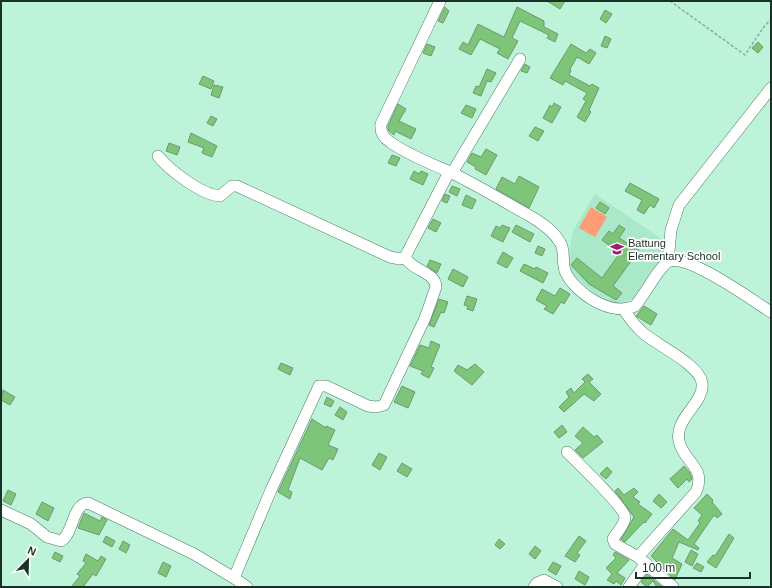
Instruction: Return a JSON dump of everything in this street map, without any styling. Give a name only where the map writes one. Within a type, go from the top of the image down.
[{"type":"street","points":[[440,1],[380,128],[384,137],[390,142],[450,172],[539,222],[552,232],[562,246],[564,269],[569,278],[577,287],[591,298],[608,307],[624,310],[635,306],[662,267],[668,262],[677,260],[686,261],[700,268],[771,312]]},
{"type":"street","points":[[158,156],[175,174],[210,193],[220,196],[232,186],[237,186],[390,257],[400,259],[405,257],[450,172],[520,59]]},
{"type":"street","points":[[668,262],[671,230],[679,205],[771,88]]},
{"type":"street","points":[[234,578],[271,490],[319,386],[326,386],[368,406],[376,407],[384,405],[387,400],[425,318],[436,287],[433,278],[412,266],[405,257]]},
{"type":"street","points":[[624,310],[635,326],[644,334],[698,372],[702,384],[697,399],[682,422],[678,435],[679,443],[699,475],[699,487],[642,560],[629,587]]},
{"type":"street","points":[[567,452],[612,500],[623,514],[624,522],[613,539],[615,544],[642,560],[673,587]]},
{"type":"street","points":[[1,510],[27,522],[47,537],[62,541],[66,537],[80,507],[88,502],[194,554],[247,587]]},
{"type":"street","points":[[534,587],[537,583],[544,580],[557,587]]},
{"type":"path","points":[[670,1],[745,55],[762,28],[771,19]]},
{"type":"shaded area","name":"Battung Elementary School","points":[[595,194],[666,242],[662,257],[633,299],[619,304],[611,303],[596,295],[580,281],[570,269],[568,259],[573,231]]},
{"type":"shaded area","points":[[591,207],[607,217],[595,237],[579,228]]},
{"type":"building","points":[[547,1],[565,1],[560,9]]},
{"type":"building","points":[[445,7],[449,11],[443,23],[438,21]]},
{"type":"building","points":[[517,7],[544,21],[544,27],[558,34],[555,42],[547,38],[549,35],[520,21],[512,38],[518,41],[508,59],[497,53],[500,49],[480,39],[471,55],[459,49],[463,42],[468,45],[478,24],[504,37]]},
{"type":"building","points":[[605,10],[612,14],[606,23],[600,19]]},
{"type":"building","points":[[605,36],[611,39],[607,48],[601,46]]},
{"type":"building","points":[[758,42],[763,47],[758,53],[752,48]]},
{"type":"building","points":[[427,44],[435,47],[431,56],[423,53]]},
{"type":"building","points":[[571,44],[586,53],[590,49],[596,53],[589,64],[577,57],[570,69],[569,75],[590,86],[592,84],[599,88],[589,110],[591,112],[585,122],[577,117],[586,101],[583,99],[587,93],[565,81],[563,85],[550,78]]},
{"type":"building","points":[[525,64],[530,67],[527,73],[521,71]]},
{"type":"building","points":[[487,69],[496,73],[491,82],[487,81],[481,96],[473,93],[476,86],[479,87]]},
{"type":"building","points":[[203,76],[214,81],[211,89],[199,84]]},
{"type":"building","points":[[214,85],[223,87],[219,98],[211,95]]},
{"type":"building","points":[[554,103],[561,107],[552,123],[543,118],[550,105],[552,107]]},
{"type":"building","points":[[398,104],[406,109],[399,121],[416,129],[411,139],[395,131],[394,135],[388,130],[388,126]]},
{"type":"building","points":[[466,105],[476,109],[472,118],[461,113]]},
{"type":"building","points":[[211,116],[217,119],[213,126],[207,123]]},
{"type":"building","points":[[535,127],[544,131],[538,141],[529,136]]},
{"type":"building","points":[[191,133],[217,146],[212,157],[202,153],[204,148],[188,142]]},
{"type":"building","points":[[169,143],[180,147],[177,155],[166,151]]},
{"type":"building","points":[[486,149],[497,155],[486,175],[475,169],[476,167],[467,162],[472,153],[481,157]]},
{"type":"building","points":[[392,155],[400,158],[396,166],[388,163]]},
{"type":"building","points":[[414,171],[419,174],[421,171],[428,174],[423,185],[410,179]]},
{"type":"building","points":[[519,176],[539,187],[529,208],[496,189],[502,177],[515,184]]},
{"type":"building","points":[[630,183],[659,199],[654,208],[650,205],[644,214],[637,210],[642,200],[625,191]]},
{"type":"building","points":[[452,186],[460,189],[457,196],[449,192]]},
{"type":"building","points":[[445,194],[450,196],[447,203],[442,201]]},
{"type":"building","points":[[466,195],[476,200],[472,209],[462,205]]},
{"type":"building","points":[[600,202],[609,208],[605,214],[596,208]]},
{"type":"building","points":[[433,219],[441,223],[436,232],[428,228]]},
{"type":"building","points":[[502,225],[510,228],[503,242],[491,236],[496,226],[500,228]]},
{"type":"building","points":[[516,225],[534,234],[530,242],[512,232]]},
{"type":"building","points":[[619,225],[625,229],[619,238],[639,250],[613,286],[622,293],[616,300],[589,284],[571,265],[577,258],[602,278],[620,253],[602,240],[609,231],[613,234]]},
{"type":"building","points":[[538,246],[545,249],[542,256],[535,253]]},
{"type":"building","points":[[503,252],[513,258],[507,268],[497,263]]},
{"type":"building","points":[[430,260],[441,264],[437,273],[427,266]]},
{"type":"building","points":[[524,264],[535,269],[536,267],[548,273],[543,283],[520,271]]},
{"type":"building","points":[[453,269],[468,277],[463,287],[448,279]]},
{"type":"building","points":[[560,288],[570,294],[564,304],[561,302],[553,314],[544,309],[547,306],[536,300],[542,289],[555,296]]},
{"type":"building","points":[[467,296],[477,299],[473,311],[467,309],[468,306],[464,305]]},
{"type":"building","points":[[439,299],[448,302],[444,313],[441,312],[434,327],[429,325]]},
{"type":"building","points":[[644,306],[657,314],[651,325],[636,316]]},
{"type":"building","points":[[431,341],[440,345],[431,367],[434,368],[429,378],[421,374],[423,371],[410,366],[420,345],[429,348]]},
{"type":"building","points":[[281,363],[293,368],[290,375],[278,369]]},
{"type":"building","points":[[475,364],[484,372],[472,385],[454,371],[458,365],[467,370]]},
{"type":"building","points":[[588,374],[593,379],[589,382],[601,394],[594,401],[584,394],[564,412],[559,407],[569,397],[566,392],[571,388],[574,393],[585,382],[582,379]]},
{"type":"building","points":[[402,386],[415,392],[408,408],[394,402]]},
{"type":"building","points":[[3,390],[15,397],[10,405],[1,400]]},
{"type":"building","points":[[327,397],[334,401],[331,407],[324,404]]},
{"type":"building","points":[[340,407],[347,412],[343,420],[335,415]]},
{"type":"building","points":[[312,419],[326,428],[326,426],[335,430],[328,445],[338,449],[333,460],[329,458],[322,470],[300,458],[288,490],[292,492],[290,499],[278,492]]},
{"type":"building","points":[[562,425],[567,432],[559,438],[554,432]]},
{"type":"building","points":[[583,427],[594,437],[597,435],[603,442],[583,458],[575,450],[583,443],[575,436]]},
{"type":"building","points":[[379,453],[387,457],[380,470],[372,465]]},
{"type":"building","points":[[402,463],[412,469],[407,477],[397,471]]},
{"type":"building","points":[[684,466],[690,473],[692,479],[689,482],[687,479],[678,488],[670,479]]},
{"type":"building","points":[[607,467],[612,472],[606,479],[600,474]]},
{"type":"building","points":[[618,488],[624,495],[634,488],[638,492],[633,497],[640,502],[638,504],[652,514],[645,523],[644,522],[625,542],[621,539],[634,517],[615,491]]},
{"type":"building","points":[[8,490],[16,494],[11,505],[3,501]]},
{"type":"building","points":[[659,494],[667,502],[661,508],[653,501]]},
{"type":"building","points":[[707,494],[722,514],[717,518],[714,515],[694,544],[699,548],[698,550],[679,542],[672,558],[682,564],[675,580],[651,556],[673,529],[688,540],[700,523],[698,521],[702,515],[694,508]]},
{"type":"building","points":[[42,502],[54,508],[48,521],[36,514]]},
{"type":"building","points":[[84,513],[100,521],[102,517],[107,520],[99,535],[78,528]]},
{"type":"building","points":[[729,534],[734,538],[716,568],[707,562],[713,555],[715,556]]},
{"type":"building","points":[[106,536],[115,541],[112,547],[103,542]]},
{"type":"building","points":[[579,536],[586,541],[577,553],[580,555],[575,562],[565,556]]},
{"type":"building","points":[[499,539],[505,544],[500,549],[495,545]]},
{"type":"building","points":[[123,541],[130,545],[126,553],[119,549]]},
{"type":"building","points":[[535,546],[541,551],[535,559],[529,554]]},
{"type":"building","points":[[691,550],[698,554],[692,566],[685,562]]},
{"type":"building","points":[[55,552],[63,556],[60,562],[52,558]]},
{"type":"building","points":[[615,552],[629,560],[617,573],[625,578],[621,585],[616,581],[614,584],[607,580],[612,574],[606,568],[616,558],[613,555]]},
{"type":"building","points":[[86,554],[98,561],[101,556],[106,559],[96,576],[93,574],[83,587],[71,587],[80,576],[77,574],[86,563],[83,561]]},
{"type":"building","points":[[163,562],[171,566],[166,577],[158,573]]},
{"type":"building","points":[[553,562],[561,566],[556,575],[548,570]]},
{"type":"building","points":[[697,563],[704,567],[701,572],[693,568]]},
{"type":"building","points":[[579,571],[589,577],[585,585],[575,579]]},
{"type":"building","points":[[647,574],[662,587],[657,587],[653,581],[647,587],[641,582]]},
{"type":"place","name":"Battung Elementary School","points":[[617,249]]}]
